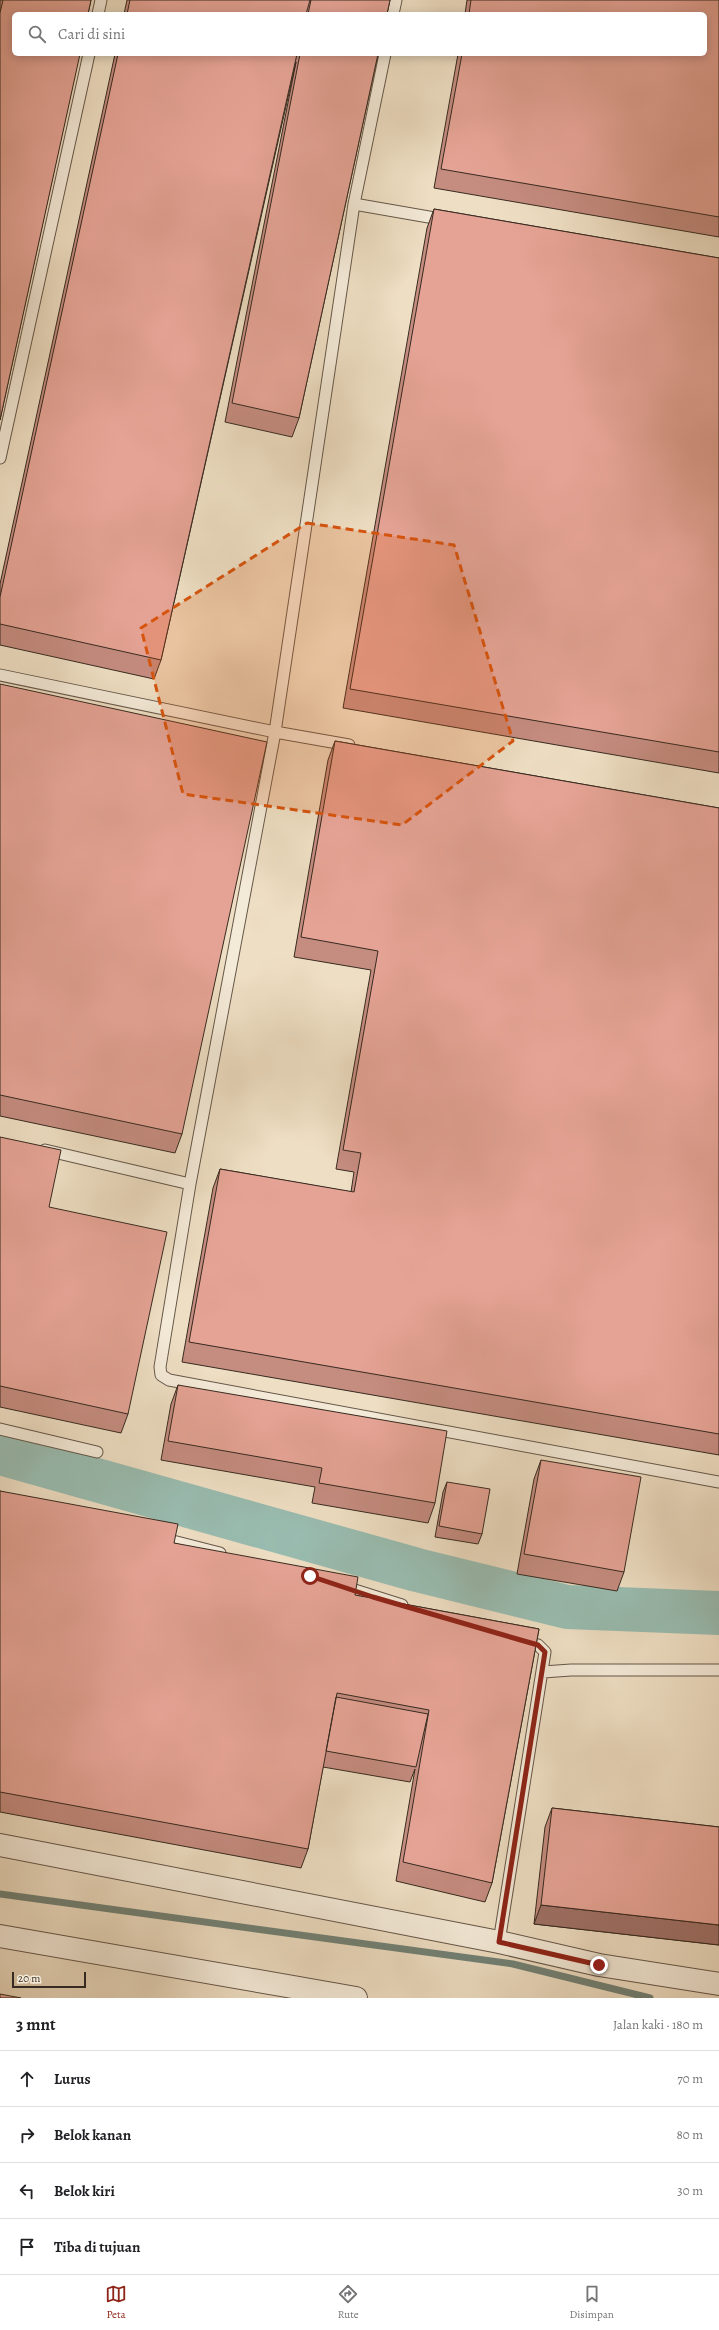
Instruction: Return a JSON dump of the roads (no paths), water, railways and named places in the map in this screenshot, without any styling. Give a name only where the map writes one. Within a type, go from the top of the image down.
[{"type":"street","points":[[0,1845],[499,1942],[599,1965],[719,1984]]},
{"type":"street","points":[[0,1936],[356,1998]]},
{"type":"lane","points":[[98,12],[101,0]]},
{"type":"lane","points":[[393,12],[396,0]]},
{"type":"lane","points":[[0,458],[89,56]]},
{"type":"lane","points":[[385,56],[354,204],[274,732],[190,1184],[160,1368],[161,1375],[169,1380],[719,1482]]},
{"type":"lane","points":[[354,204],[455,221]]},
{"type":"lane","points":[[0,675],[274,732],[360,747]]},
{"type":"lane","points":[[30,1147],[190,1184]]},
{"type":"lane","points":[[0,1428],[97,1452]]},
{"type":"lane","points":[[147,1534],[229,1555]]},
{"type":"lane","points":[[331,1583],[411,1608]]},
{"type":"lane","points":[[499,1942],[545,1652],[538,1645],[509,1636]]},
{"type":"lane","points":[[543,1672],[719,1670]]},
{"type":"waterway","points":[[0,1453],[417,1570],[567,1607],[719,1613]]},
{"type":"waterway","points":[[0,1894],[513,1964],[650,1998]]}]
